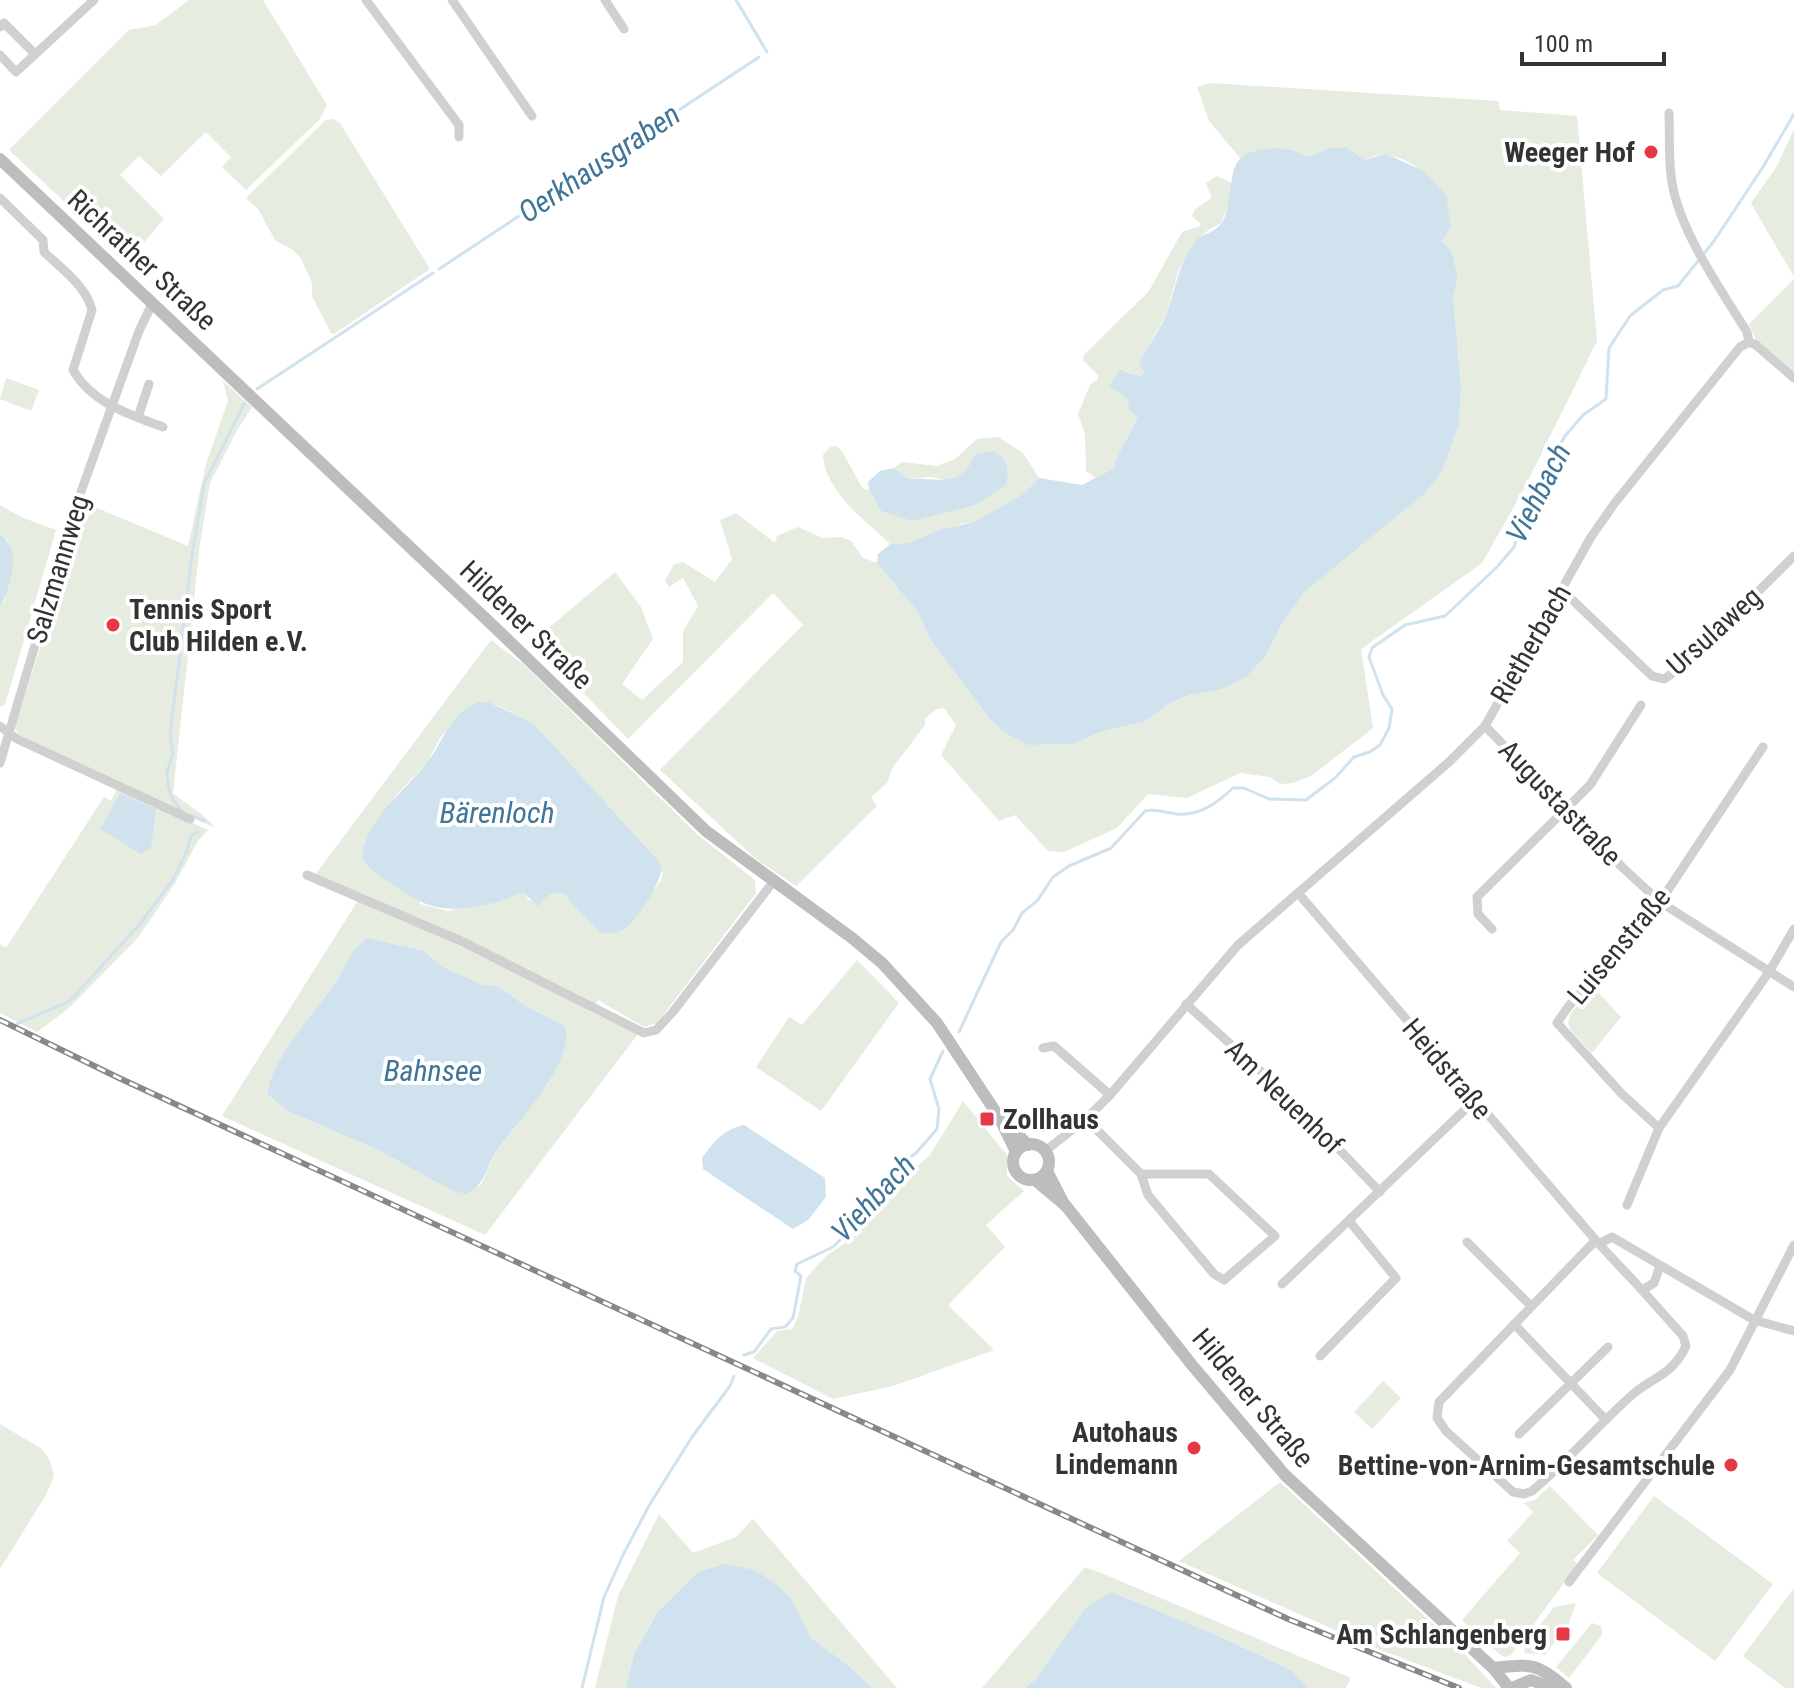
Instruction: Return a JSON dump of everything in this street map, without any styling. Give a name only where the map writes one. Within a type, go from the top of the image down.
[{"type":"main road","name":"Richrather Straße","points":[[0,159],[251,396]]},
{"type":"main road","name":"Hildener Straße","points":[[251,396],[706,831],[882,963],[937,1023],[999,1117],[1016,1152]]},
{"type":"main road","name":"Hildener Straße","points":[[999,1117],[1028,1145]]},
{"type":"main road","points":[[1028,1145],[1039,1146],[1045,1151],[1050,1165],[1047,1171],[1035,1180],[1019,1176],[1013,1161],[1016,1152],[1028,1145]]},
{"type":"main road","name":"Hildener Straße","points":[[1047,1171],[1066,1206],[1192,1365],[1285,1475],[1493,1668],[1510,1688],[1531,1680],[1552,1688]]},
{"type":"main road","name":"Hildener Straße","points":[[1035,1180],[1066,1206]]},
{"type":"main road","points":[[1493,1668],[1534,1666],[1545,1670],[1566,1688]]},
{"type":"street","points":[[0,55],[16,72],[94,0]]},
{"type":"street","points":[[366,0],[459,125],[459,137]]},
{"type":"street","points":[[452,0],[532,116]]},
{"type":"street","points":[[605,0],[624,29]]},
{"type":"street","points":[[0,27],[4,23],[35,54]]},
{"type":"street","points":[[1669,113],[1672,183],[1695,244],[1747,332],[1749,342],[1794,378]]},
{"type":"street","points":[[0,198],[43,240],[44,252],[84,290],[90,300],[92,310],[73,370],[91,394],[104,399],[112,407],[163,427]]},
{"type":"street","name":"Salzmannweg","points":[[0,763],[73,514],[139,331],[152,304]]},
{"type":"street","name":"Rietherbach","points":[[1045,1151],[1086,1119],[1110,1095],[1238,945],[1449,762],[1485,726],[1591,537],[1740,347],[1749,342]]},
{"type":"street","points":[[138,417],[149,384]]},
{"type":"street","name":"Ursulaweg","points":[[1562,590],[1652,676],[1664,679],[1683,666],[1794,556]]},
{"type":"street","points":[[1492,929],[1478,914],[1477,897],[1590,785],[1641,705]]},
{"type":"street","points":[[0,726],[17,739],[190,819]]},
{"type":"street","name":"Augustastraße","points":[[1485,726],[1660,902],[1794,987]]},
{"type":"street","name":"Luisenstraße","points":[[1659,1128],[1622,1094],[1557,1023],[1660,902],[1763,747]]},
{"type":"street","points":[[307,875],[461,941],[644,1033],[656,1030],[672,1013],[773,882]]},
{"type":"street","name":"Heidstraße","points":[[1298,893],[1474,1101],[1679,1331],[1686,1346],[1677,1360],[1659,1379],[1635,1392],[1606,1420]]},
{"type":"street","points":[[1627,1205],[1659,1128],[1769,972],[1794,929]]},
{"type":"street","name":"Am Neuenhof","points":[[1186,1004],[1287,1095],[1380,1192]]},
{"type":"street","points":[[1043,1048],[1054,1046],[1110,1095]]},
{"type":"street","points":[[1282,1284],[1474,1101]]},
{"type":"street","points":[[1086,1119],[1141,1174],[1148,1195],[1214,1274],[1224,1280],[1275,1236],[1209,1174],[1141,1174]]},
{"type":"street","points":[[1320,1356],[1396,1278],[1350,1222]]},
{"type":"street","points":[[1514,1324],[1606,1420],[1541,1483],[1524,1494],[1513,1492],[1446,1431],[1437,1418],[1439,1402],[1531,1306],[1597,1242],[1612,1237],[1754,1320],[1794,1331]]},
{"type":"street","points":[[1569,1582],[1730,1370],[1754,1320],[1789,1263],[1794,1240]]},
{"type":"street","points":[[1467,1242],[1531,1306]]},
{"type":"street","points":[[1642,1290],[1654,1283],[1660,1266]]},
{"type":"street","points":[[1519,1434],[1608,1347]]},
{"type":"shaded area","points":[[189,0],[263,0],[327,105],[320,119],[246,190],[222,167],[231,157],[206,132],[161,176],[139,156],[120,175],[164,219],[128,261],[9,150],[129,30],[156,25]]},
{"type":"shaded area","points":[[1210,83],[1498,101],[1500,110],[1577,116],[1597,341],[1525,487],[1482,563],[1361,649],[1373,728],[1311,776],[1280,784],[1270,777],[1240,773],[1187,798],[1148,794],[1117,828],[1064,852],[1048,851],[1015,815],[999,821],[941,755],[956,725],[944,708],[937,709],[925,718],[925,725],[893,767],[887,783],[871,797],[877,806],[796,886],[756,859],[660,770],[803,625],[773,593],[628,739],[533,641],[615,572],[641,607],[653,639],[622,684],[642,700],[683,662],[683,631],[698,606],[683,578],[669,587],[665,581],[674,564],[683,562],[715,582],[732,559],[720,520],[736,513],[775,543],[777,536],[798,527],[822,538],[841,537],[851,541],[863,558],[877,563],[917,611],[931,641],[990,719],[1028,745],[1074,744],[1100,732],[1144,722],[1170,703],[1189,695],[1220,690],[1266,655],[1304,591],[1424,493],[1442,471],[1459,425],[1461,385],[1453,296],[1458,278],[1452,252],[1442,241],[1445,235],[1446,194],[1424,172],[1405,161],[1385,155],[1364,160],[1346,147],[1329,148],[1308,157],[1252,152],[1240,158],[1209,121],[1197,87]]},
{"type":"shaded area","points":[[333,119],[340,123],[430,269],[334,334],[312,296],[312,283],[301,258],[275,240],[258,209],[246,198],[326,120]]},
{"type":"shaded area","points":[[1794,129],[1794,277],[1751,203],[1777,166]]},
{"type":"shaded area","points":[[1217,176],[1231,183],[1231,198],[1221,223],[1207,231],[1179,269],[1166,315],[1139,363],[1144,372],[1141,376],[1126,371],[1110,386],[1127,398],[1129,409],[1137,416],[1113,469],[1096,478],[1086,471],[1085,434],[1078,414],[1090,385],[1098,379],[1098,375],[1083,360],[1084,355],[1149,291],[1182,232],[1200,226],[1192,216],[1195,209],[1212,198],[1206,183]]},
{"type":"shaded area","points":[[1794,279],[1794,372],[1756,340],[1749,324]]},
{"type":"shaded area","points":[[6,378],[39,390],[31,411],[0,399]]},
{"type":"shaded area","points":[[223,381],[252,407],[210,483],[200,544],[173,793],[215,828],[19,735],[15,728],[85,503],[188,546],[206,464],[228,401]]},
{"type":"shaded area","points":[[998,437],[1023,453],[1039,478],[1023,494],[974,522],[909,543],[890,544],[858,515],[831,481],[823,455],[830,447],[836,446],[842,451],[863,489],[869,490],[881,511],[975,505],[971,465],[961,477],[950,481],[931,477],[908,479],[894,468],[902,462],[937,466],[955,459],[977,439]]},
{"type":"shaded area","points":[[0,505],[56,530],[5,705],[0,707],[0,606],[5,600],[8,541],[0,533]]},
{"type":"shaded area","points":[[491,640],[523,664],[698,835],[755,880],[756,893],[657,1023],[644,1027],[598,1000],[589,1011],[638,1034],[485,1235],[222,1116],[357,902],[359,894],[315,875]],"holes":[[[496,705],[533,723],[663,873],[660,882],[627,927],[601,933],[565,894],[555,892],[546,895],[543,901],[529,900],[524,893],[448,911],[420,904],[394,797],[427,763],[440,738],[463,711]],[[368,938],[424,951],[443,967],[483,985],[496,986],[565,1026],[564,1051],[547,1085],[496,1152],[481,1185],[453,1191],[376,1149],[288,1111],[268,1095],[283,1055],[332,988],[351,954]]]},
{"type":"shaded area","points":[[117,789],[208,830],[137,939],[68,1009],[37,1032],[0,1013],[0,944],[6,948],[104,797],[111,801]]},
{"type":"shaded area","points":[[857,960],[899,1003],[821,1111],[756,1067],[789,1017],[802,1025]]},
{"type":"shaded area","points":[[1593,987],[1621,1017],[1592,1053],[1572,1032],[1568,1023],[1571,1013]]},
{"type":"shaded area","points":[[963,1101],[1007,1155],[1007,1176],[1024,1191],[986,1225],[1005,1247],[948,1305],[994,1350],[893,1386],[833,1399],[753,1358],[777,1331],[792,1329],[798,1317],[806,1278],[826,1256],[845,1243],[878,1201],[930,1155]]},
{"type":"shaded area","points":[[1383,1381],[1401,1398],[1372,1429],[1354,1412]]},
{"type":"shaded area","points":[[0,1424],[42,1449],[54,1475],[47,1493],[0,1569]]},
{"type":"shaded area","points":[[1280,1482],[1461,1650],[1496,1688],[1481,1688],[1378,1649],[1179,1561]]},
{"type":"shaded area","points":[[1550,1486],[1598,1535],[1573,1560],[1578,1564],[1511,1655],[1505,1657],[1462,1620],[1520,1553],[1507,1541],[1533,1512],[1524,1503],[1535,1500]]},
{"type":"shaded area","points":[[1654,1496],[1773,1584],[1715,1661],[1597,1573]]},
{"type":"shaded area","points":[[659,1514],[693,1553],[736,1537],[753,1519],[897,1688],[872,1688],[848,1665],[811,1638],[791,1598],[754,1570],[657,1613],[634,1652],[626,1688],[595,1688],[618,1596]]},
{"type":"shaded area","points":[[1085,1567],[1351,1678],[1346,1688],[1309,1688],[1291,1670],[1214,1634],[1111,1592],[1086,1607],[1035,1680],[1024,1688],[982,1688]]},
{"type":"shaded area","points":[[1794,1588],[1794,1688],[1785,1688],[1743,1656]]},
{"type":"shaded area","points":[[1576,1603],[1569,1623],[1545,1655],[1524,1653],[1525,1645],[1554,1607]]},
{"type":"shaded area","points":[[1592,1623],[1601,1626],[1602,1635],[1569,1678],[1556,1667]]},
{"type":"water","points":[[1346,147],[1364,160],[1386,154],[1424,171],[1446,194],[1451,227],[1442,241],[1452,252],[1458,278],[1453,296],[1461,385],[1459,425],[1442,471],[1425,493],[1304,592],[1283,622],[1266,655],[1247,676],[1220,690],[1189,695],[1170,703],[1144,722],[1100,732],[1074,744],[1028,745],[1004,732],[990,719],[931,641],[917,611],[877,563],[878,554],[890,544],[909,543],[939,530],[974,522],[1023,494],[1039,478],[1082,485],[1113,469],[1137,417],[1129,409],[1127,398],[1109,386],[1120,370],[1141,376],[1144,372],[1139,363],[1166,315],[1187,254],[1195,242],[1218,227],[1225,217],[1238,161],[1248,153],[1262,150],[1284,149],[1308,157],[1329,148]]},
{"type":"water","points":[[992,451],[1006,465],[1006,485],[975,505],[912,521],[881,511],[869,490],[868,482],[880,471],[894,468],[908,479],[947,479],[963,473],[974,455]]},
{"type":"water","points":[[0,533],[12,550],[13,561],[10,581],[0,606]]},
{"type":"water","name":"Bärenloch","points":[[478,702],[488,702],[533,723],[661,864],[659,879],[650,897],[624,929],[601,933],[565,894],[560,893],[550,895],[538,906],[524,893],[471,907],[432,906],[397,888],[365,863],[363,850],[374,824],[428,761],[454,720]]},
{"type":"water","points":[[120,793],[156,809],[151,848],[141,854],[100,829]]},
{"type":"water","name":"Bahnsee","points":[[368,938],[424,951],[443,967],[483,985],[496,986],[565,1026],[566,1040],[554,1073],[498,1149],[483,1179],[467,1194],[453,1191],[376,1149],[288,1111],[268,1095],[275,1069],[283,1055],[332,988],[351,954]]},
{"type":"water","points":[[744,1125],[825,1178],[826,1197],[808,1220],[793,1229],[703,1169],[702,1158],[715,1142],[725,1133]]},
{"type":"water","points":[[725,1564],[754,1570],[776,1584],[791,1598],[811,1638],[848,1665],[872,1688],[626,1688],[634,1653],[657,1613],[698,1572]]},
{"type":"water","points":[[1111,1592],[1214,1634],[1291,1670],[1309,1688],[1024,1688],[1035,1680],[1086,1607]]},
{"type":"waterway","name":"Oerkhausgraben","points":[[736,0],[767,52]]},
{"type":"waterway","name":"Oerkhausgraben","points":[[439,269],[759,57]]},
{"type":"waterway","name":"Viehbach","points":[[959,1032],[1001,942],[1013,930],[1022,913],[1037,901],[1053,877],[1069,866],[1111,848],[1145,811],[1177,814],[1201,811],[1233,788],[1244,788],[1269,799],[1306,800],[1335,778],[1354,757],[1380,745],[1389,728],[1392,709],[1383,695],[1369,657],[1372,648],[1405,625],[1445,616],[1514,547],[1526,512],[1535,501],[1540,481],[1565,436],[1583,415],[1606,399],[1609,348],[1630,316],[1663,290],[1678,286],[1714,241],[1794,114]]},
{"type":"waterway","name":"Oerkhausgraben","points":[[257,389],[433,273]]},
{"type":"waterway","name":"Oerkhausgraben","points":[[182,811],[168,787],[167,771],[173,755],[170,735],[192,555],[204,484],[244,404]]},
{"type":"waterway","name":"Oerkhausgraben","points":[[192,816],[204,821]]},
{"type":"waterway","name":"Oerkhausgraben","points":[[17,1024],[70,1001],[139,925],[172,881],[187,851],[191,835],[198,832]]},
{"type":"waterway","name":"Viehbach","points":[[744,1355],[754,1352],[771,1329],[785,1327],[793,1318],[801,1276],[795,1271],[797,1264],[833,1247],[869,1199],[891,1181],[895,1170],[917,1152],[937,1129],[939,1109],[930,1079],[943,1051]]},
{"type":"waterway","name":"Viehbach","points":[[582,1688],[604,1597],[624,1553],[650,1504],[734,1376]]},
{"type":"railway","points":[[0,1020],[119,1078],[1288,1619],[1459,1688]]},
{"type":"place","name":"Weeger Hof","points":[[1651,152]]},
{"type":"place","name":"Tennis Sport Club Hilden e.V.","points":[[113,625]]},
{"type":"place","name":"Zollhaus","points":[[987,1119]]},
{"type":"place","name":"Autohaus Lindemann","points":[[1194,1448]]},
{"type":"place","name":"Bettine-von-Arnim-Gesamtschule","points":[[1731,1465]]},
{"type":"place","name":"Am Schlangenberg","points":[[1563,1634]]}]
